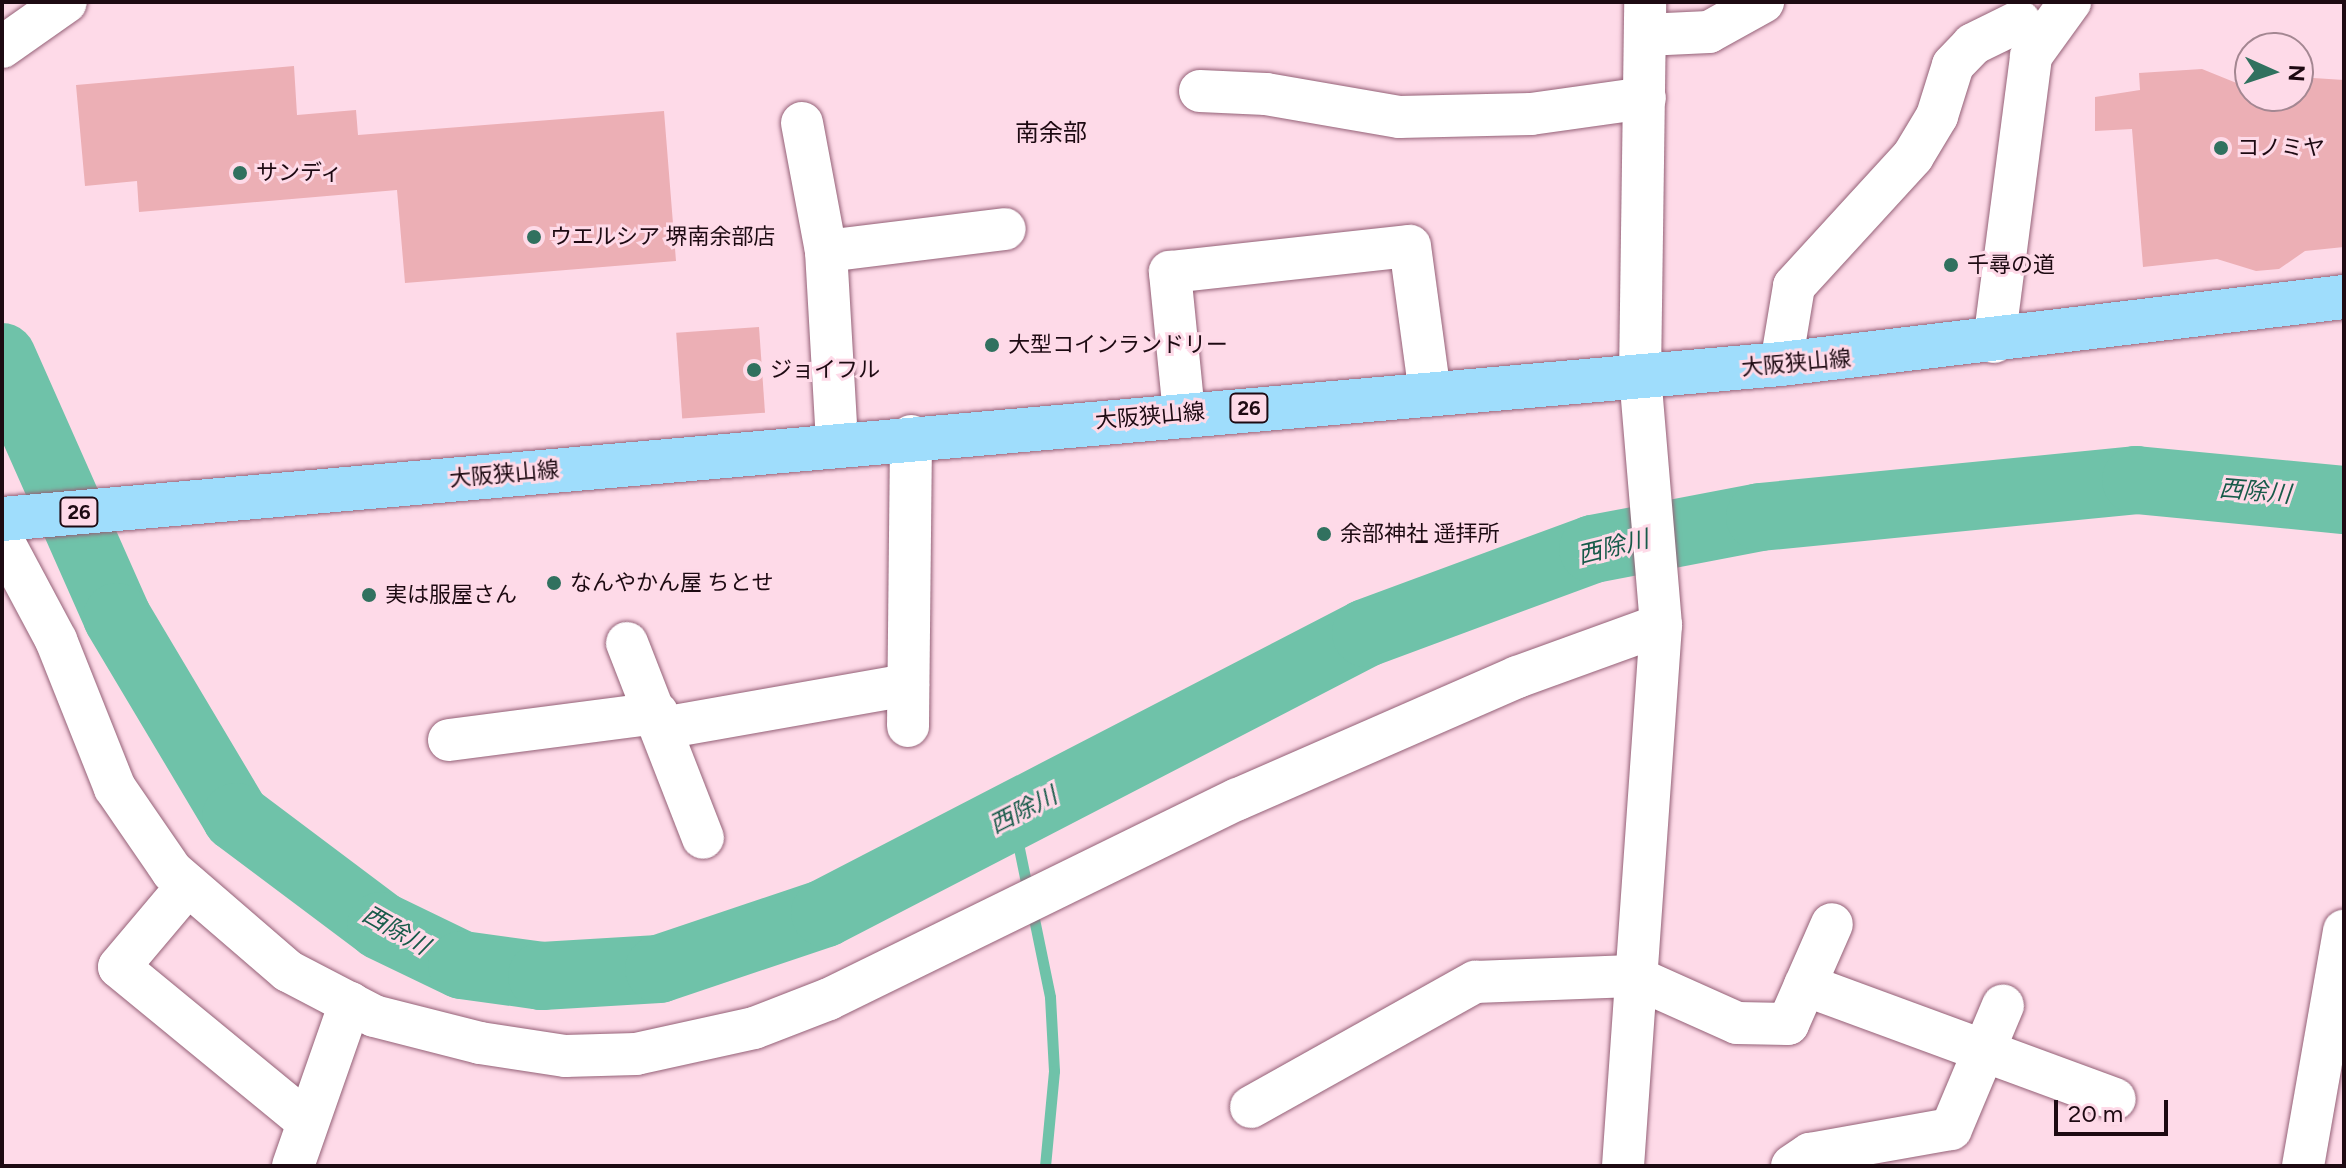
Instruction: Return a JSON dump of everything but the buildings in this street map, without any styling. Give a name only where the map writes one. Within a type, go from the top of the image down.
[{"type":"main road","name":"大阪狭山線","points":[[3,525],[152,505],[911,436],[1781,364],[1994,342],[2344,297]]},
{"type":"street","points":[[2,47],[66,2]]},
{"type":"street","points":[[1623,1166],[1632,976],[1661,617],[1640,377],[1645,18],[1709,32],[1763,2]]},
{"type":"street","points":[[1781,364],[1794,286],[1913,156],[1937,116],[1953,65],[1973,44],[2070,2]]},
{"type":"street","points":[[1994,342],[2031,56],[2020,22]]},
{"type":"street","points":[[1200,91],[1266,94],[1399,117],[1531,114],[1645,98]]},
{"type":"street","points":[[802,123],[826,251],[837,443]]},
{"type":"street","points":[[826,251],[1005,229]]},
{"type":"street","points":[[1184,413],[1170,272],[1410,246],[1430,394]]},
{"type":"street","points":[[908,726],[911,436]]},
{"type":"street","points":[[3,525],[56,640],[115,788],[188,885],[288,971],[374,1016],[480,1043],[565,1056],[636,1054],[754,1028],[829,999],[1085,869],[1408,724],[1661,617]]},
{"type":"street","points":[[627,643],[660,720],[703,838]]},
{"type":"street","points":[[449,740],[660,720],[908,685]]},
{"type":"street","points":[[188,885],[119,967],[308,1122]]},
{"type":"street","points":[[1251,1107],[1475,982],[1632,976],[1737,1023],[1788,1024],[1832,924]]},
{"type":"street","points":[[2303,1166],[2343,945]]},
{"type":"street","points":[[1805,985],[2115,1099]]},
{"type":"street","points":[[293,1166],[350,1003]]},
{"type":"street","points":[[1792,1166],[1810,1154],[1951,1129],[1986,1052],[2003,1005]]},
{"type":"waterway","name":"西除川","points":[[2,357],[117,617],[236,817],[381,926],[462,965],[542,976],[659,969],[825,913],[1366,633],[1593,549],[1760,517],[2136,480],[2344,500]]},
{"type":"waterway","points":[[1013,819],[1028,892]]},
{"type":"waterway","points":[[1032,909],[1050,997],[1054,1071],[1045,1166]]},
{"type":"place","name":"コノミヤ","points":[[2221,148]]},
{"type":"place","name":"サンディ","points":[[240,173]]},
{"type":"place","name":"ウエルシア 堺南余部店","points":[[534,237]]},
{"type":"place","name":"千尋の道","points":[[1951,265]]},
{"type":"place","name":"大型コインランドリー","points":[[992,345]]},
{"type":"place","name":"ジョイフル","points":[[754,370]]},
{"type":"place","name":"余部神社 遥拝所","points":[[1324,534]]},
{"type":"place","name":"なんやかん屋 ちとせ","points":[[554,583]]},
{"type":"place","name":"実は服屋さん","points":[[369,595]]},
{"type":"district","name":"南余部","points":[[1051,133]]}]
